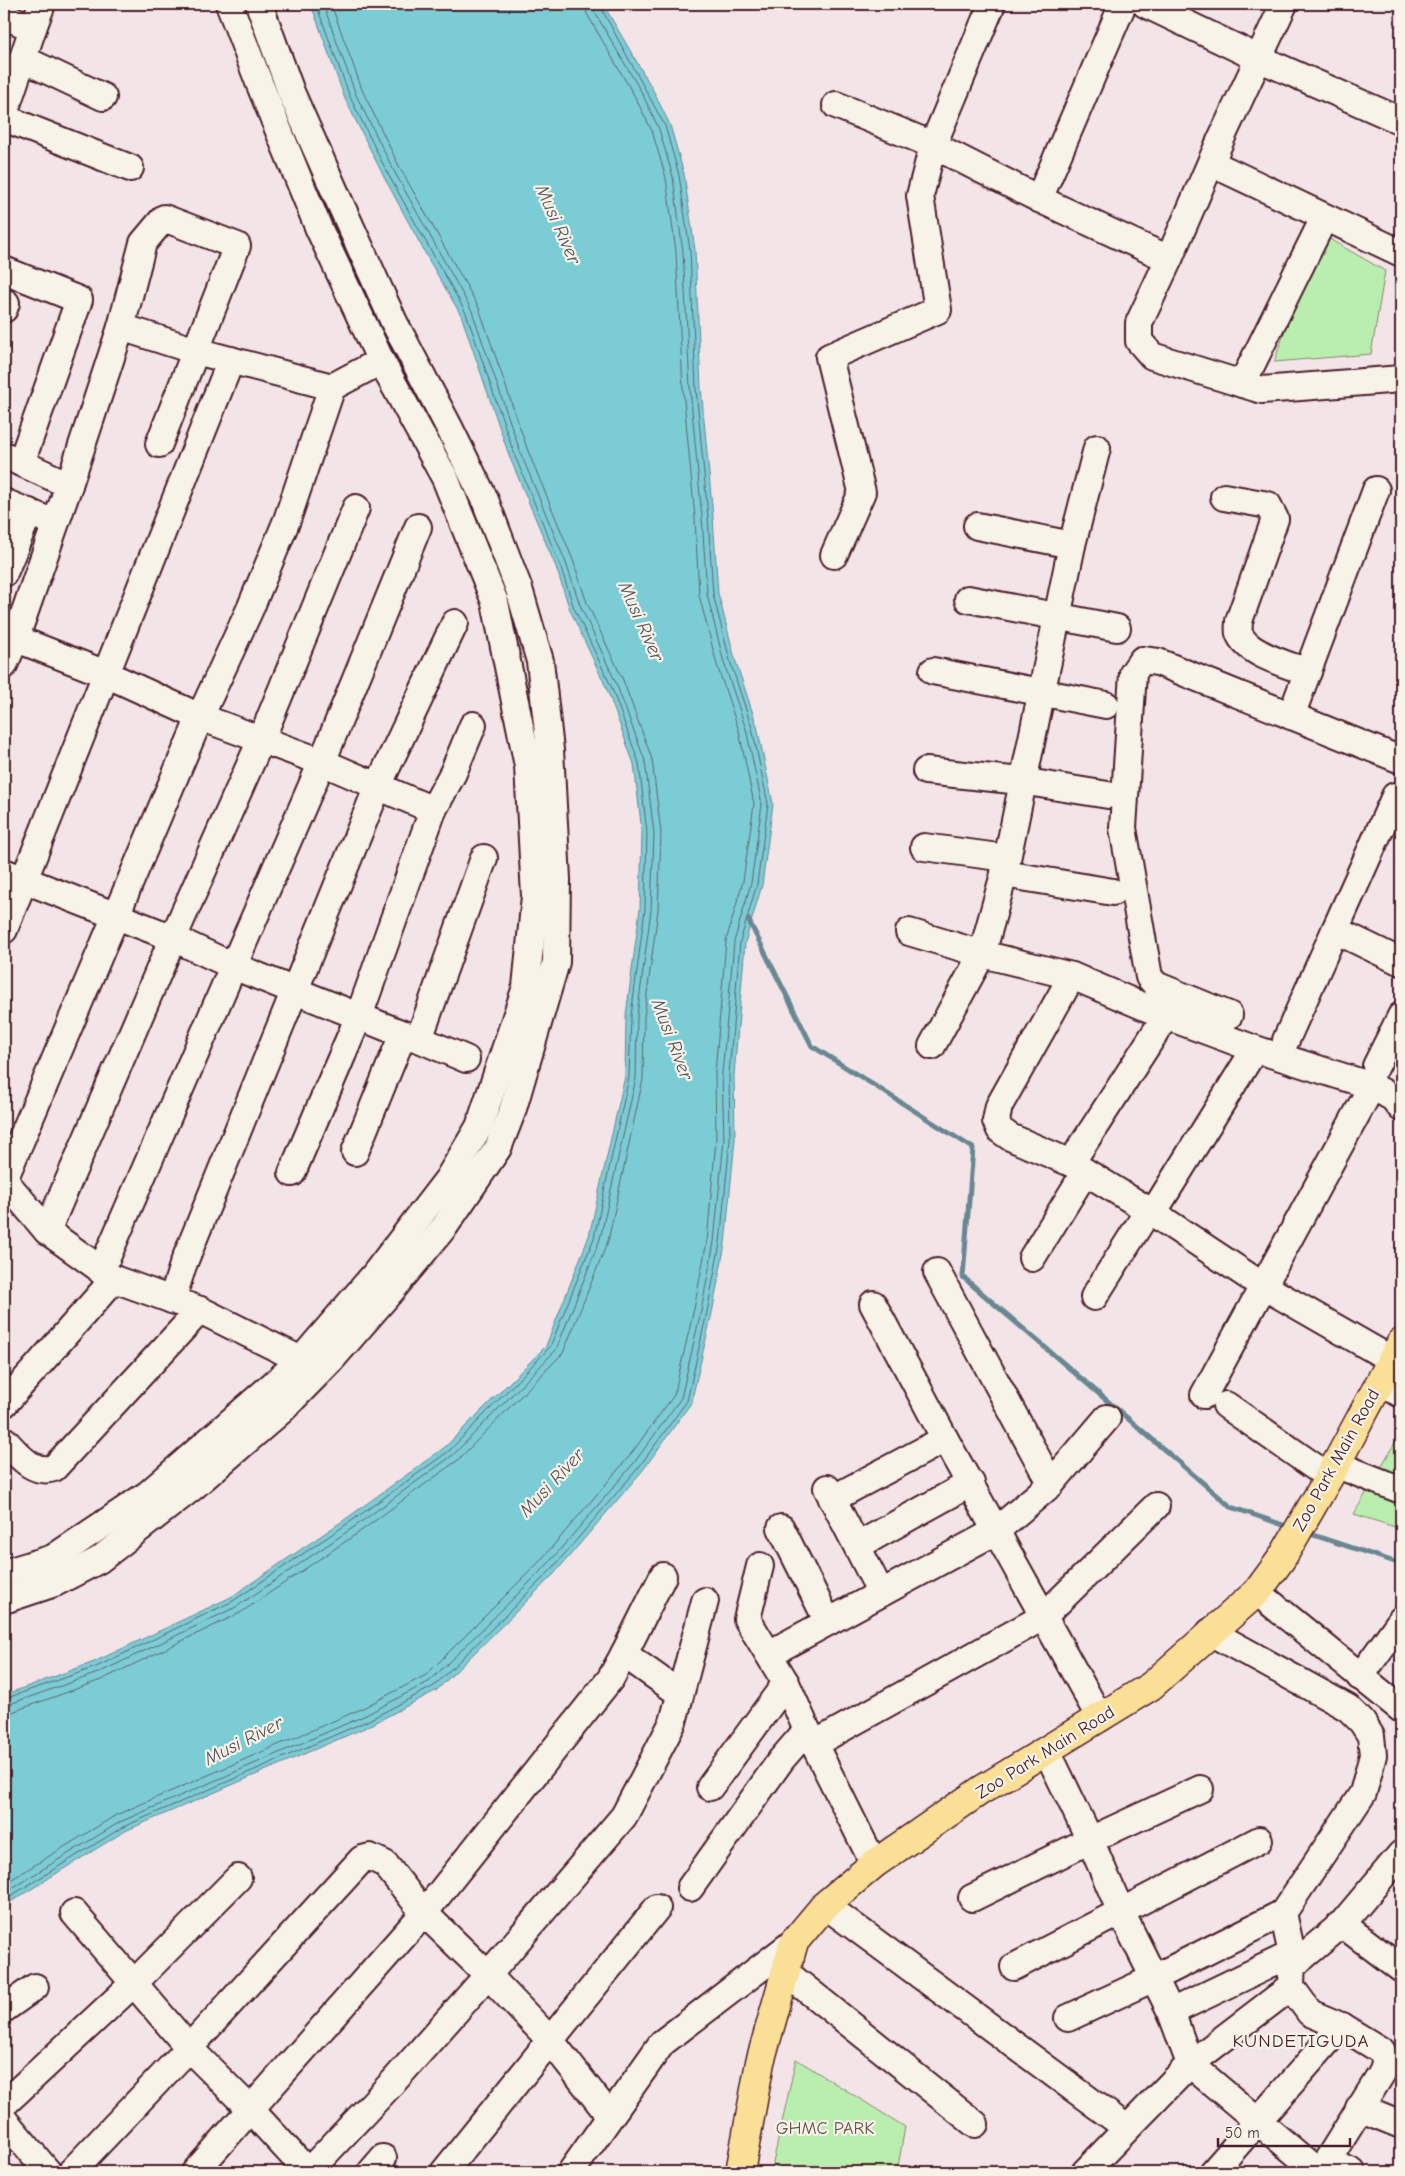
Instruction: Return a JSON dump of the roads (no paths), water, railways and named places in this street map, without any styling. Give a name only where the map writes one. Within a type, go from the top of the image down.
[{"type":"main road","name":"Zoo Park Main Road","points":[[740,2172],[760,2062],[794,1942],[825,1905],[874,1864],[980,1791],[1151,1686],[1257,1592],[1282,1558],[1332,1470],[1394,1370]]},
{"type":"street","points":[[4,114],[42,4]]},
{"type":"street","points":[[4,1573],[53,1558],[148,1494],[300,1360],[375,1274],[442,1186],[479,1127],[526,987],[535,896],[528,766],[495,602],[445,478],[382,361],[319,229],[229,4]]},
{"type":"street","points":[[4,1600],[55,1583],[99,1560],[192,1488],[273,1418],[332,1359],[392,1290],[444,1226],[498,1148],[512,1112],[556,962],[557,879],[550,750],[540,661],[519,589],[485,500],[394,322],[366,261],[291,92],[259,4]]},
{"type":"street","points":[[834,555],[862,492],[829,357],[938,310],[920,196],[933,145],[992,4]]},
{"type":"street","points":[[1039,200],[1123,4]]},
{"type":"street","points":[[1146,4],[1258,58],[1401,121]]},
{"type":"street","points":[[1284,4],[1139,323],[1139,341],[1152,356],[1262,390],[1401,379]]},
{"type":"street","points":[[4,16],[33,28]]},
{"type":"street","points":[[23,59],[103,97]]},
{"type":"street","points":[[836,105],[933,145],[1039,200],[1169,259]]},
{"type":"street","points":[[4,118],[130,168]]},
{"type":"street","points":[[1211,163],[1401,253]]},
{"type":"street","points":[[4,665],[9,637],[69,485],[120,327],[143,243],[164,218],[237,246],[159,444]]},
{"type":"street","points":[[1242,384],[1324,218]]},
{"type":"street","points":[[341,276],[366,261]]},
{"type":"street","points":[[4,270],[79,300],[12,459],[69,485]]},
{"type":"street","points":[[120,327],[196,351],[332,387],[382,361]]},
{"type":"street","points":[[4,930],[14,876],[106,674],[231,360]]},
{"type":"street","points":[[300,1360],[200,1310],[107,1275],[47,1231],[4,1180],[200,717],[250,609],[287,520],[332,387]]},
{"type":"street","points":[[932,1046],[982,954],[1005,866],[1021,781],[1042,693],[1072,545],[1097,448]]},
{"type":"street","points":[[1291,716],[1376,490]]},
{"type":"street","points":[[1224,496],[1268,506],[1275,519],[1239,621],[1239,632],[1245,643],[1254,651],[1308,672]]},
{"type":"street","points":[[4,502],[54,523]]},
{"type":"street","points":[[47,1231],[172,938],[261,740],[356,508]]},
{"type":"street","points":[[4,573],[29,512]]},
{"type":"street","points":[[977,526],[1072,545]]},
{"type":"street","points":[[4,1404],[107,1275],[233,966],[322,762],[418,528]]},
{"type":"street","points":[[968,600],[1117,628]]},
{"type":"street","points":[[172,1300],[183,1264],[378,786],[455,623]]},
{"type":"street","points":[[9,637],[106,674],[200,717],[322,762],[433,810]]},
{"type":"street","points":[[1229,1016],[1156,985],[1149,977],[1123,828],[1134,673],[1142,660],[1158,662],[1401,760]]},
{"type":"street","points":[[933,672],[1106,705]]},
{"type":"street","points":[[292,1173],[359,1016],[433,810],[453,773],[473,726]]},
{"type":"street","points":[[926,771],[1021,781],[1108,796]]},
{"type":"street","points":[[1286,1040],[1395,796]]},
{"type":"street","points":[[924,847],[1113,892]]},
{"type":"street","points":[[355,1152],[411,1036],[484,858]]},
{"type":"street","points":[[14,876],[172,938],[233,966],[411,1036],[466,1060]]},
{"type":"street","points":[[1335,930],[1401,962]]},
{"type":"street","points":[[909,932],[982,954],[1072,976],[1166,1016],[1255,1049],[1374,1076],[1401,1108]]},
{"type":"street","points":[[1072,976],[999,1106],[996,1121],[1000,1130],[1010,1137],[1078,1168],[1150,1212],[1394,1370]]},
{"type":"street","points":[[1032,1258],[1078,1168],[1166,1016]]},
{"type":"street","points":[[1401,1016],[1396,1042],[1374,1076],[1263,1286],[1215,1400],[1332,1470],[1401,1490]]},
{"type":"street","points":[[1094,1297],[1255,1049]]},
{"type":"street","points":[[937,1272],[1051,1484]]},
{"type":"street","points":[[873,1304],[945,1439],[1100,1718]]},
{"type":"street","points":[[4,1440],[40,1471],[54,1468],[200,1310]]},
{"type":"street","points":[[769,1654],[996,1531],[1051,1484],[1107,1418]]},
{"type":"street","points":[[881,1593],[830,1493],[945,1439]]},
{"type":"street","points":[[857,1546],[971,1483]]},
{"type":"street","points":[[690,1888],[781,1760],[810,1737],[1043,1617],[1156,1506]]},
{"type":"street","points":[[781,1528],[828,1622]]},
{"type":"street","points":[[760,1566],[747,1619],[786,1683],[810,1737],[874,1864]]},
{"type":"street","points":[[195,2172],[424,1913],[612,1678],[663,1576]]},
{"type":"street","points":[[1257,1592],[1401,1709]]},
{"type":"street","points":[[74,1913],[189,2048],[251,2110],[308,2172],[394,2081],[488,1975],[624,1816],[673,1722],[704,1602]]},
{"type":"street","points":[[1360,1677],[1401,1620]]},
{"type":"street","points":[[1068,2018],[1154,1978],[1283,1913],[1362,1793],[1373,1755],[1371,1736],[1362,1722],[1348,1708],[1210,1632]]},
{"type":"street","points":[[624,1654],[679,1693]]},
{"type":"street","points":[[710,1786],[786,1683]]},
{"type":"street","points":[[1047,1751],[1090,1840],[1121,1912],[1171,2012],[1190,2064],[1256,2121],[1321,2168],[1352,2172]]},
{"type":"street","points":[[972,1898],[1200,1789]]},
{"type":"street","points":[[1014,1967],[1259,1840]]},
{"type":"street","points":[[1085,2172],[1190,2064],[1342,1924],[1401,1854]]},
{"type":"street","points":[[71,2172],[189,2048],[362,1859],[370,1857],[385,1864],[424,1913],[552,2041],[609,2115]]},
{"type":"street","points":[[4,2104],[134,1983],[238,1878]]},
{"type":"street","points":[[825,1905],[1126,2128]]},
{"type":"street","points":[[444,2172],[552,2041],[657,1908]]},
{"type":"street","points":[[1283,1913],[1291,1969],[1310,2013],[1342,2026],[1382,2051],[1386,2062],[1382,2073],[1321,2168]]},
{"type":"street","points":[[1342,1924],[1401,1970]]},
{"type":"street","points":[[570,2172],[662,2043],[794,1942]]},
{"type":"street","points":[[1171,2012],[1291,1969]]},
{"type":"street","points":[[785,1972],[975,2124]]},
{"type":"street","points":[[4,2009],[35,1987]]},
{"type":"street","points":[[1213,2172],[1256,2121],[1342,2026]]},
{"type":"street","points":[[1359,2108],[1401,2125]]},
{"type":"street","points":[[4,2120],[48,2172]]},
{"type":"water","name":"Musi River","points":[[311,4],[603,4],[652,88],[670,125],[684,174],[695,250],[701,388],[718,593],[735,659],[757,726],[773,804],[762,885],[745,943],[734,1075],[735,1139],[725,1244],[712,1313],[691,1403],[643,1470],[554,1574],[437,1690],[369,1726],[125,1831],[4,1906],[4,1695],[94,1662],[231,1597],[347,1518],[445,1447],[546,1346],[589,1236],[625,1076],[626,1015],[640,909],[642,832],[634,764],[606,687],[570,610],[556,567],[510,458],[461,315],[384,177],[345,99]]},
{"type":"waterway","points":[[748,919],[812,1046],[973,1148],[963,1277],[1231,1507],[1289,1527]]},
{"type":"waterway","points":[[1307,1533],[1401,1564]]},
{"type":"district","name":"KUNDETIGUDA","points":[[1301,2040]]},
{"type":"park label","name":"GHMC PARK","points":[[825,2128]]}]
